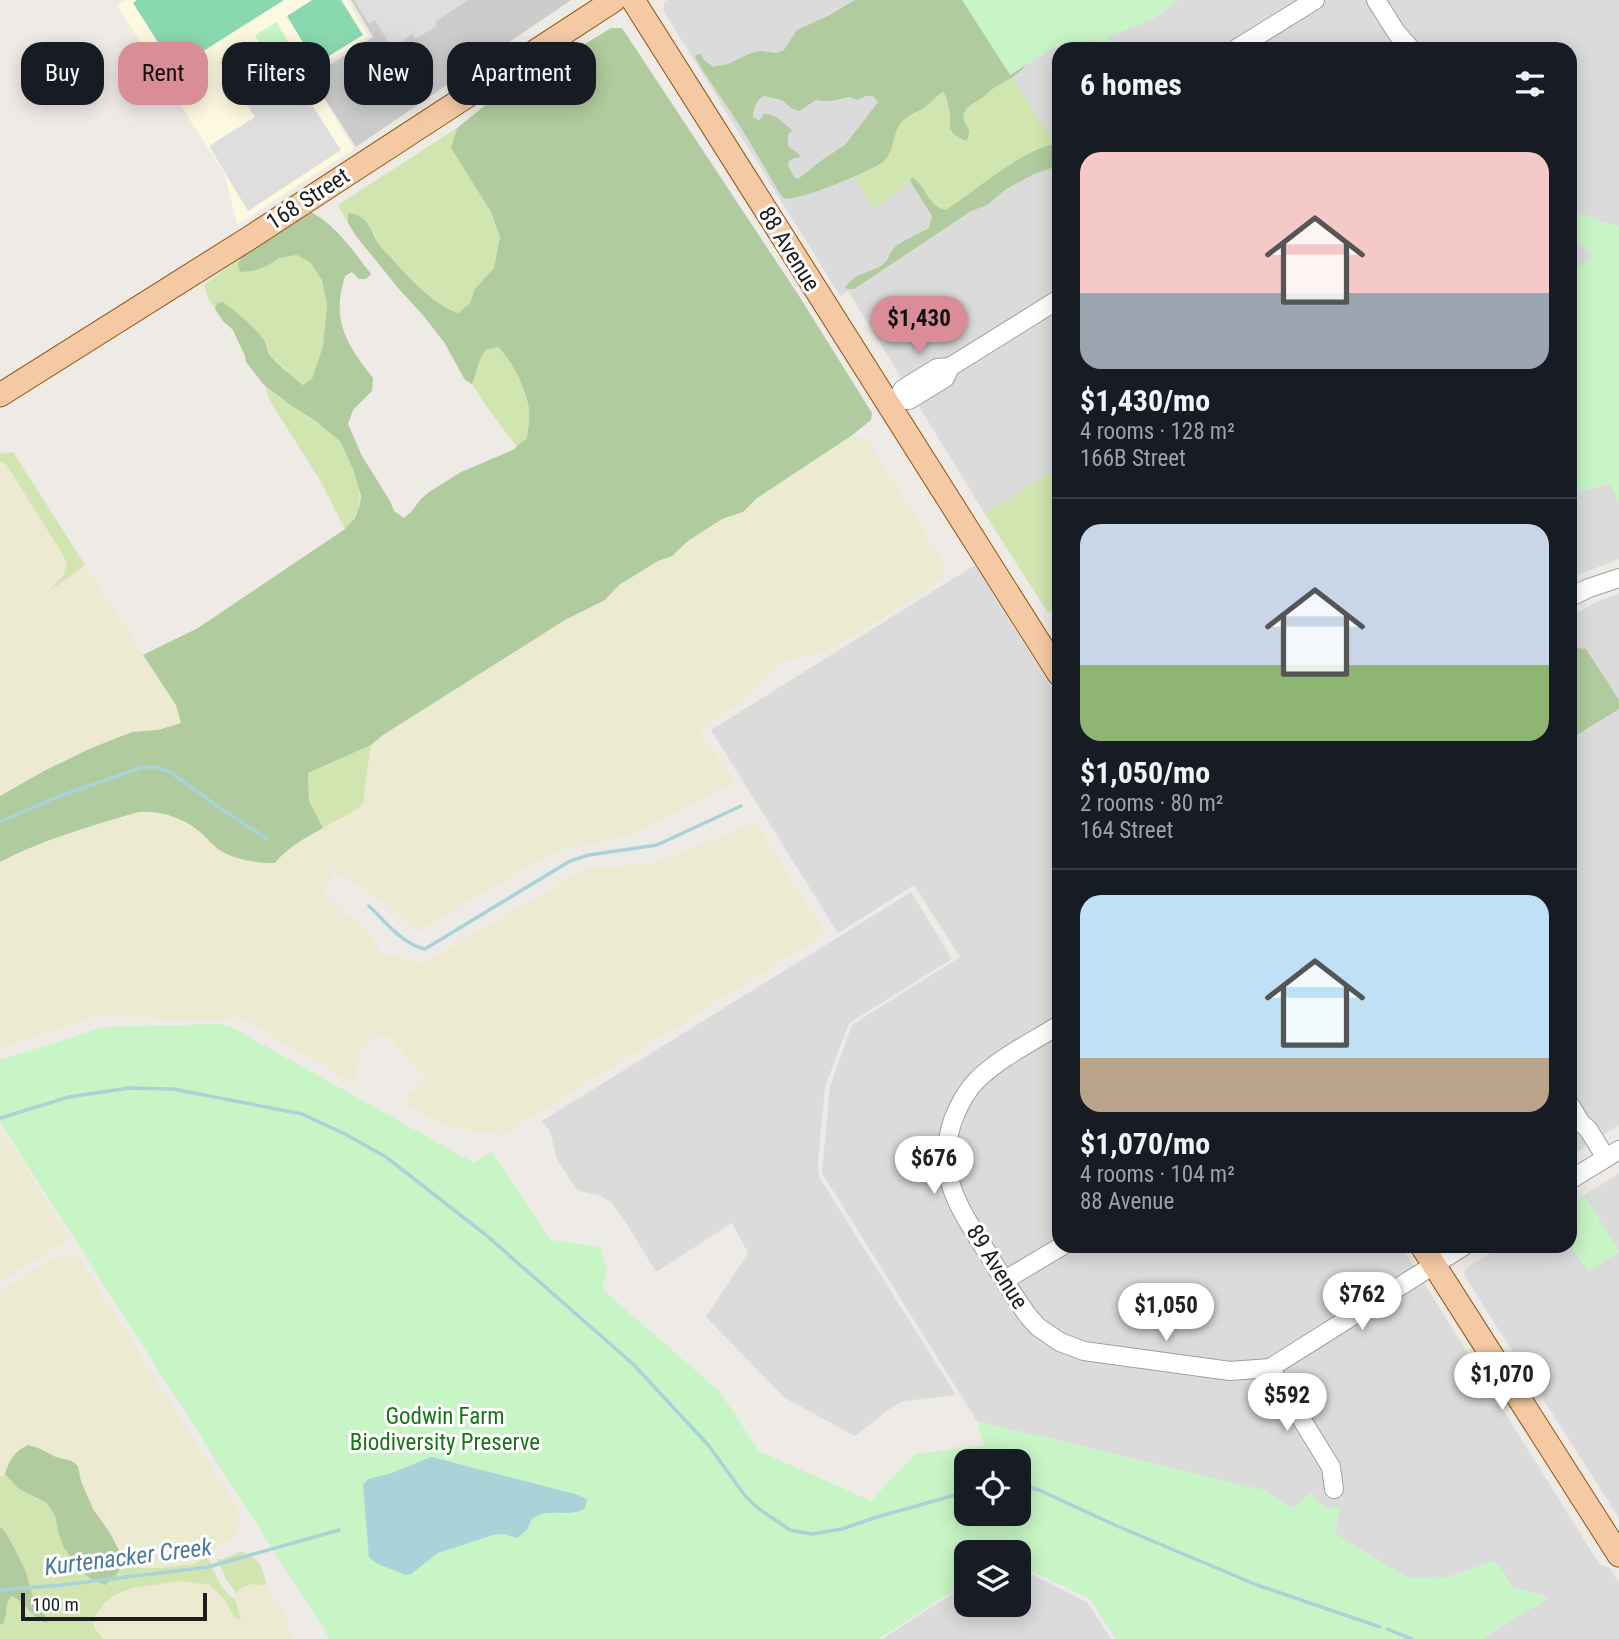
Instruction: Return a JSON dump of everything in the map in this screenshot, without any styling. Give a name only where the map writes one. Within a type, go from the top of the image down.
[{"type":"main road","name":"168 Street","points":[[0,395],[251,237],[614,0]]},
{"type":"main road","name":"88 Avenue","points":[[633,0],[896,398],[1052,662]]},
{"type":"main road","points":[[1428,1255],[1619,1555]]},
{"type":"street","points":[[1247,42],[1315,0]]},
{"type":"street","points":[[1376,0],[1405,42]]},
{"type":"street","points":[[896,398],[937,368],[950,367],[1052,303]]},
{"type":"street","points":[[1577,594],[1619,578]]},
{"type":"street","name":"89 Avenue","points":[[1052,1029],[993,1066],[979,1078],[962,1100],[950,1128],[946,1156],[950,1185],[964,1215],[1005,1280],[1038,1327],[1060,1342],[1084,1351],[1230,1371],[1270,1367]]},
{"type":"street","points":[[1577,1113],[1613,1154],[1577,1176]]},
{"type":"street","points":[[1005,1280],[1052,1252]]},
{"type":"street","points":[[1334,1489],[1331,1467],[1270,1367],[1428,1255]]},
{"type":"shaded area","points":[[126,0],[347,0],[368,36],[359,42],[344,42],[344,51],[330,60],[330,42],[222,42],[222,105],[328,105],[354,149],[237,225],[224,173],[180,105],[208,105],[208,42],[140,42],[117,6]]},
{"type":"shaded area","points":[[351,0],[571,0],[510,42],[447,42],[447,85],[433,94],[433,42],[365,42],[373,37]]},
{"type":"shaded area","points":[[354,0],[468,0],[435,22],[437,26],[415,39],[412,34],[401,42],[388,42],[375,20],[369,24]]},
{"type":"shaded area","points":[[962,0],[1010,75],[1052,49],[1052,471],[985,514],[848,291],[840,296],[663,10],[664,2]]},
{"type":"shaded area","points":[[1178,0],[1619,0],[1619,225],[1617,227],[1577,212],[1577,42],[1113,42],[1107,37],[1156,17]]},
{"type":"shaded area","points":[[344,56],[344,105],[417,105],[356,147],[329,105],[330,65]]},
{"type":"shaded area","points":[[247,105],[312,105],[341,150],[248,211],[209,146],[255,117]]},
{"type":"shaded area","points":[[1577,240],[1595,257],[1577,269]]},
{"type":"shaded area","points":[[1610,483],[1619,501],[1619,559],[1577,575],[1577,493]]},
{"type":"shaded area","points":[[975,565],[1052,688],[1052,1253],[1405,1253],[1600,1565],[1610,1568],[1619,1583],[1619,1639],[1482,1639],[1548,1597],[1512,1587],[1496,1561],[1448,1577],[1408,1578],[1335,1534],[1340,1507],[1333,1510],[1323,1507],[1316,1500],[1293,1508],[1263,1490],[977,1421],[822,1173],[830,1086],[852,1025],[960,957],[914,885],[838,933],[711,730]]},
{"type":"shaded area","points":[[1619,594],[1619,1125],[1577,1152],[1577,613],[1598,601]]},
{"type":"shaded area","points":[[911,892],[952,959],[849,1023],[825,1087],[819,1177],[956,1395],[904,1401],[855,1436],[785,1398],[706,1317],[748,1253],[732,1223],[656,1272],[612,1203],[599,1195],[579,1191],[575,1187],[557,1159],[550,1131],[542,1121]]},
{"type":"shaded area","points":[[1619,1173],[1619,1518],[1464,1275],[1465,1269],[1491,1253],[1577,1253],[1577,1200]]},
{"type":"shaded area","points":[[1031,1574],[1087,1602],[1111,1639],[882,1639],[954,1593],[954,1617],[1031,1617]]},
{"type":"green space","points":[[137,0],[284,0],[208,48],[208,42],[158,42],[133,3]]},
{"type":"green space","points":[[312,0],[341,0],[363,35],[352,42],[344,42],[344,47],[330,55],[330,42],[303,42],[287,16]]},
{"type":"green space","points":[[855,0],[987,0],[1027,64],[1015,76],[967,109],[963,115],[969,132],[966,141],[950,129],[950,113],[943,92],[900,124],[889,155],[883,162],[817,191],[790,199],[784,198],[695,57],[701,54],[713,67],[760,51],[777,53],[784,50],[797,30]],"holes":[[[764,96],[782,100],[799,111],[816,100],[829,101],[850,97],[857,100],[873,96],[878,102],[845,145],[798,179],[788,166],[789,161],[799,158],[800,155],[788,146],[788,135],[792,130],[772,115],[764,114],[759,121],[753,117],[755,105]]]},
{"type":"green space","points":[[962,0],[1178,0],[1156,17],[1108,37],[1113,42],[1099,42],[1095,39],[1052,42],[1052,49],[1010,75]]},
{"type":"green space","points":[[277,22],[288,42],[259,42],[255,35]]},
{"type":"green space","points":[[611,28],[622,28],[799,296],[872,413],[871,420],[757,498],[743,512],[722,519],[688,541],[672,556],[658,561],[619,585],[605,600],[565,620],[371,745],[308,773],[309,801],[323,828],[303,839],[275,863],[255,862],[226,854],[187,823],[171,816],[146,812],[138,812],[68,834],[0,862],[0,796],[89,749],[132,732],[158,730],[181,723],[176,705],[143,655],[198,628],[345,529],[355,518],[361,496],[341,442],[264,385],[246,362],[233,330],[215,309],[217,303],[223,302],[245,320],[264,340],[272,358],[303,385],[312,379],[323,346],[327,304],[322,280],[310,262],[297,255],[279,258],[253,271],[240,272],[238,264],[241,257],[311,212],[336,232],[371,274],[366,279],[359,279],[352,272],[345,276],[341,292],[344,331],[355,354],[373,378],[372,391],[353,410],[348,424],[362,456],[394,511],[404,518],[429,492],[461,472],[513,450],[527,438],[529,409],[525,393],[504,353],[498,347],[486,350],[472,384],[465,380],[444,342],[356,236],[348,223],[348,213],[365,220],[380,246],[424,291],[440,304],[458,313],[470,303],[475,289],[494,268],[500,237],[491,212],[451,148],[457,128],[486,105],[596,105],[596,42],[588,42]]},
{"type":"green space","points":[[1012,78],[1052,139],[1052,144],[1046,145],[946,210],[932,202],[910,179],[908,184],[873,209],[856,179],[887,157],[902,121],[943,92],[949,110],[950,129],[969,129],[964,113],[985,94]]},
{"type":"green space","points":[[457,128],[451,148],[491,212],[500,237],[494,268],[476,289],[470,303],[458,313],[426,293],[380,246],[374,233],[349,213],[348,223],[338,205]]},
{"type":"green space","points":[[1052,145],[1051,168],[1006,189],[987,205],[971,211],[854,289],[845,288],[857,276],[885,263],[898,244],[929,228],[932,216],[910,181],[912,177],[935,205],[946,210],[1014,162]]},
{"type":"green space","points":[[1577,212],[1617,227],[1619,225],[1619,501],[1609,483],[1577,493],[1577,268],[1594,257],[1577,241]]},
{"type":"green space","points":[[297,255],[310,261],[317,270],[327,304],[323,346],[312,380],[303,385],[294,380],[271,356],[265,341],[217,303],[215,309],[204,285],[241,257],[241,272],[253,271],[279,258]]},
{"type":"green space","points":[[498,347],[518,376],[529,409],[527,438],[517,447],[472,384],[483,354],[486,350]]},
{"type":"green space","points":[[265,386],[329,430],[343,444],[360,496],[357,512],[345,529],[320,480],[270,401]]},
{"type":"green space","points":[[851,436],[862,438],[871,446],[942,559],[943,577],[923,593],[834,647],[778,665],[743,701],[709,722],[699,733],[735,781],[634,834],[553,852],[419,932],[374,895],[333,872],[323,892],[369,932],[381,953],[423,963],[584,870],[658,862],[756,822],[825,934],[503,1135],[450,1127],[411,1107],[406,1101],[407,1094],[427,1078],[393,1041],[380,1034],[369,1040],[361,1052],[353,1083],[239,1017],[212,1020],[95,1016],[0,1049],[0,862],[54,837],[148,811],[164,813],[183,821],[201,832],[223,853],[258,862],[275,863],[294,845],[357,810],[364,802],[371,745],[376,739],[565,620],[596,606],[619,585],[658,561],[672,556],[688,541],[722,519],[746,510],[757,498]]},
{"type":"green space","points":[[13,452],[85,565],[48,592],[64,575],[67,563],[6,464],[0,461],[0,454]]},
{"type":"green space","points":[[0,461],[6,464],[67,564],[64,575],[53,588],[85,565],[176,705],[181,723],[158,730],[132,732],[44,771],[0,796]]},
{"type":"green space","points":[[1052,471],[1052,610],[1048,613],[985,514]]},
{"type":"green space","points":[[1577,648],[1586,649],[1619,700],[1619,709],[1577,735]]},
{"type":"green space","points":[[371,745],[364,802],[351,813],[323,828],[309,801],[308,773]]},
{"type":"green space","name":"Godwin Farm Biodiversity Preserve","points":[[219,1024],[235,1029],[474,1163],[492,1152],[550,1240],[600,1247],[607,1270],[602,1289],[720,1392],[759,1451],[871,1501],[915,1454],[954,1449],[954,1526],[1031,1526],[1031,1449],[958,1449],[984,1446],[977,1421],[1263,1490],[1293,1508],[1312,1492],[1324,1506],[1341,1507],[1335,1534],[1408,1578],[1448,1577],[1496,1561],[1512,1587],[1549,1598],[1482,1639],[1116,1639],[1090,1599],[1031,1571],[1031,1540],[954,1540],[954,1591],[878,1639],[330,1639],[0,1122],[0,1060],[105,1027]]},
{"type":"green space","points":[[0,1127],[70,1238],[0,1282]]},
{"type":"green space","points":[[1584,1195],[1619,1250],[1588,1272],[1576,1253],[1577,1200]]},
{"type":"green space","points":[[71,1256],[80,1260],[240,1513],[240,1525],[233,1536],[195,1564],[140,1568],[124,1560],[93,1509],[80,1473],[65,1459],[38,1448],[8,1464],[5,1474],[0,1477],[0,1291],[48,1260]]},
{"type":"green space","points":[[28,1445],[72,1461],[78,1466],[81,1481],[93,1509],[124,1560],[117,1574],[105,1585],[91,1579],[79,1569],[63,1546],[55,1516],[47,1503],[19,1489],[5,1474],[13,1456]]},
{"type":"green space","points":[[5,1474],[19,1489],[47,1503],[55,1516],[58,1531],[117,1574],[124,1560],[140,1568],[160,1568],[195,1564],[207,1556],[222,1586],[235,1599],[241,1620],[235,1618],[224,1599],[210,1585],[181,1581],[133,1588],[116,1594],[95,1615],[94,1628],[104,1639],[0,1639],[0,1624],[6,1619],[6,1603],[11,1596],[19,1600],[37,1618],[48,1622],[35,1604],[26,1572],[0,1527],[0,1477]]},
{"type":"green space","points":[[0,1527],[26,1572],[35,1604],[48,1622],[39,1619],[11,1596],[5,1620],[0,1624]]},
{"type":"green space","points":[[242,1551],[260,1564],[266,1585],[252,1584],[239,1589],[237,1594],[226,1579],[217,1559]]},
{"type":"green space","points":[[181,1581],[210,1585],[240,1620],[235,1599],[238,1589],[252,1584],[266,1585],[282,1608],[294,1639],[104,1639],[94,1628],[95,1615],[116,1594],[133,1588]]},
{"type":"water","points":[[431,1457],[575,1494],[587,1499],[585,1508],[573,1512],[541,1514],[533,1518],[526,1531],[517,1538],[504,1534],[493,1535],[438,1553],[411,1574],[405,1575],[382,1566],[369,1557],[363,1485],[368,1479],[389,1474]]},
{"type":"waterway","points":[[0,822],[57,797],[143,767],[155,767],[170,772],[266,838]]},
{"type":"waterway","points":[[369,906],[402,937],[425,949],[570,861],[589,855],[657,845],[741,806]]},
{"type":"waterway","points":[[0,1118],[69,1097],[129,1088],[173,1089],[302,1114],[386,1157],[486,1235],[633,1364],[709,1446],[746,1497],[790,1530],[812,1534],[842,1529],[954,1495]]},
{"type":"waterway","points":[[1031,1488],[1257,1585],[1380,1627]]},
{"type":"waterway","name":"Kurtenacker Creek","points":[[0,1590],[208,1567],[339,1530]]},
{"type":"waterway","points":[[1387,1629],[1412,1639]]}]
